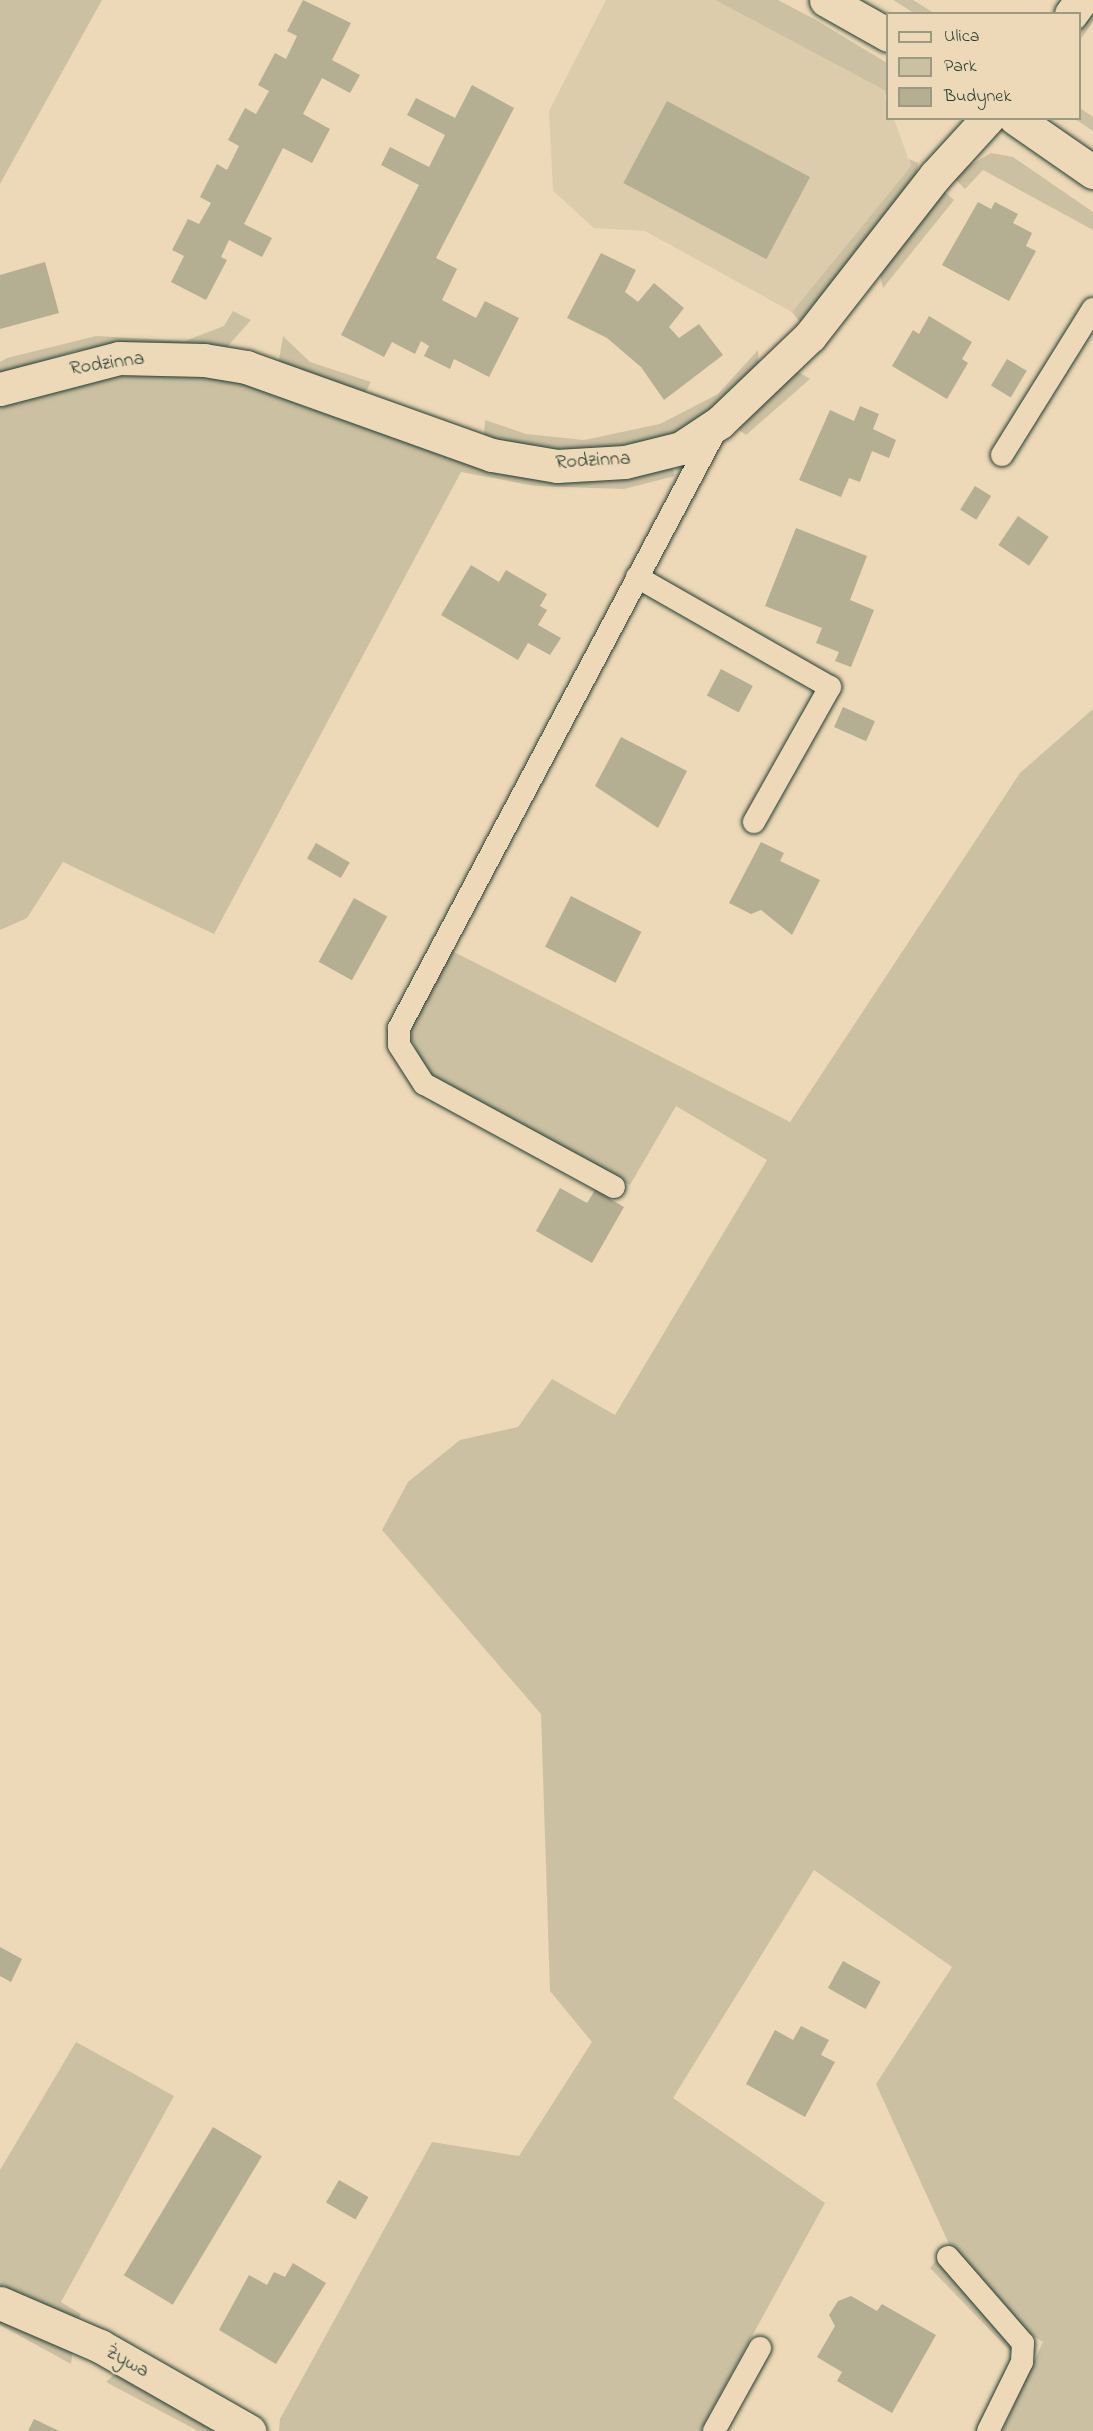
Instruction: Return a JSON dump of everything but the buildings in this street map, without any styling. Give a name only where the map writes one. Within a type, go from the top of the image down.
[{"type":"street","points":[[826,0],[886,34]]},
{"type":"street","points":[[1073,12],[1082,0]]},
{"type":"street","name":"Rodzinna","points":[[0,389],[119,357],[204,360],[246,367],[492,455],[557,466],[625,462],[681,448],[720,422],[810,336],[935,176],[986,120]]},
{"type":"street","points":[[1018,120],[1093,172]]},
{"type":"street","name":"Żywa","points":[[0,2302],[100,2346],[249,2431]]},
{"type":"lane","points":[[1002,455],[1093,309]]},
{"type":"lane","points":[[614,1187],[424,1084],[399,1045],[399,1028],[720,422]]},
{"type":"lane","points":[[637,577],[830,687],[754,822]]},
{"type":"lane","points":[[948,2257],[1023,2343],[1022,2362],[988,2431]]},
{"type":"lane","points":[[714,2431],[760,2348]]},
{"type":"shaded area","points":[[606,0],[715,0],[884,90],[886,120],[894,120],[911,166],[792,312],[645,231],[594,228],[553,191],[549,111]]},
{"type":"green space","points":[[0,0],[102,0],[0,184]]},
{"type":"green space","points":[[715,0],[778,0],[816,20],[886,62],[886,96],[884,90]]},
{"type":"green space","points":[[893,0],[913,0],[932,12],[912,12]]},
{"type":"green space","points":[[1093,5],[1093,22],[1081,39],[1081,22]]},
{"type":"green space","points":[[1081,109],[1093,117],[1093,131],[1076,120],[1081,120]]},
{"type":"green space","points":[[991,153],[1013,157],[1093,212],[1093,230],[983,170],[965,189],[952,176]]},
{"type":"green space","points":[[909,159],[918,163],[916,183],[808,320],[800,322],[792,312],[911,166]]},
{"type":"green space","points":[[940,188],[954,200],[883,288],[878,265]]},
{"type":"green space","points":[[233,311],[251,320],[227,347],[122,345],[75,351],[0,374],[0,362],[7,358],[96,336],[185,341],[224,326]]},
{"type":"green space","points":[[283,336],[310,362],[371,382],[364,395],[278,366]]},
{"type":"green space","points":[[758,350],[759,370],[719,406],[665,439],[554,455],[484,437],[485,420],[526,434],[584,440],[660,424],[718,394]]},
{"type":"green space","points":[[794,369],[810,379],[746,435],[739,430],[737,421]]},
{"type":"green space","points":[[150,370],[234,378],[418,441],[670,460],[675,476],[624,489],[535,486],[461,472],[214,934],[63,862],[27,918],[0,930],[0,402],[72,380]]},
{"type":"green space","points":[[1093,709],[1093,2431],[1002,2431],[1043,2342],[1023,2330],[949,2244],[876,2084],[952,1967],[814,1870],[673,2098],[825,2203],[700,2431],[279,2431],[280,2419],[432,2142],[519,2156],[592,2042],[550,1991],[541,1714],[382,1530],[408,1482],[460,1440],[518,1427],[552,1379],[615,1415],[767,1160],[676,1106],[630,1185],[452,1093],[431,1077],[419,1056],[411,1037],[413,1022],[450,950],[790,1122],[1020,773]]},
{"type":"green space","points":[[76,2042],[174,2096],[61,2302],[81,2314],[76,2324],[0,2291],[0,2170]]},
{"type":"green space","points":[[940,2255],[1017,2346],[982,2431],[975,2431],[1013,2354],[930,2268]]},
{"type":"green space","points":[[0,2313],[73,2347],[71,2364],[0,2325]]},
{"type":"green space","points":[[119,2370],[230,2431],[198,2431],[106,2382]]}]
